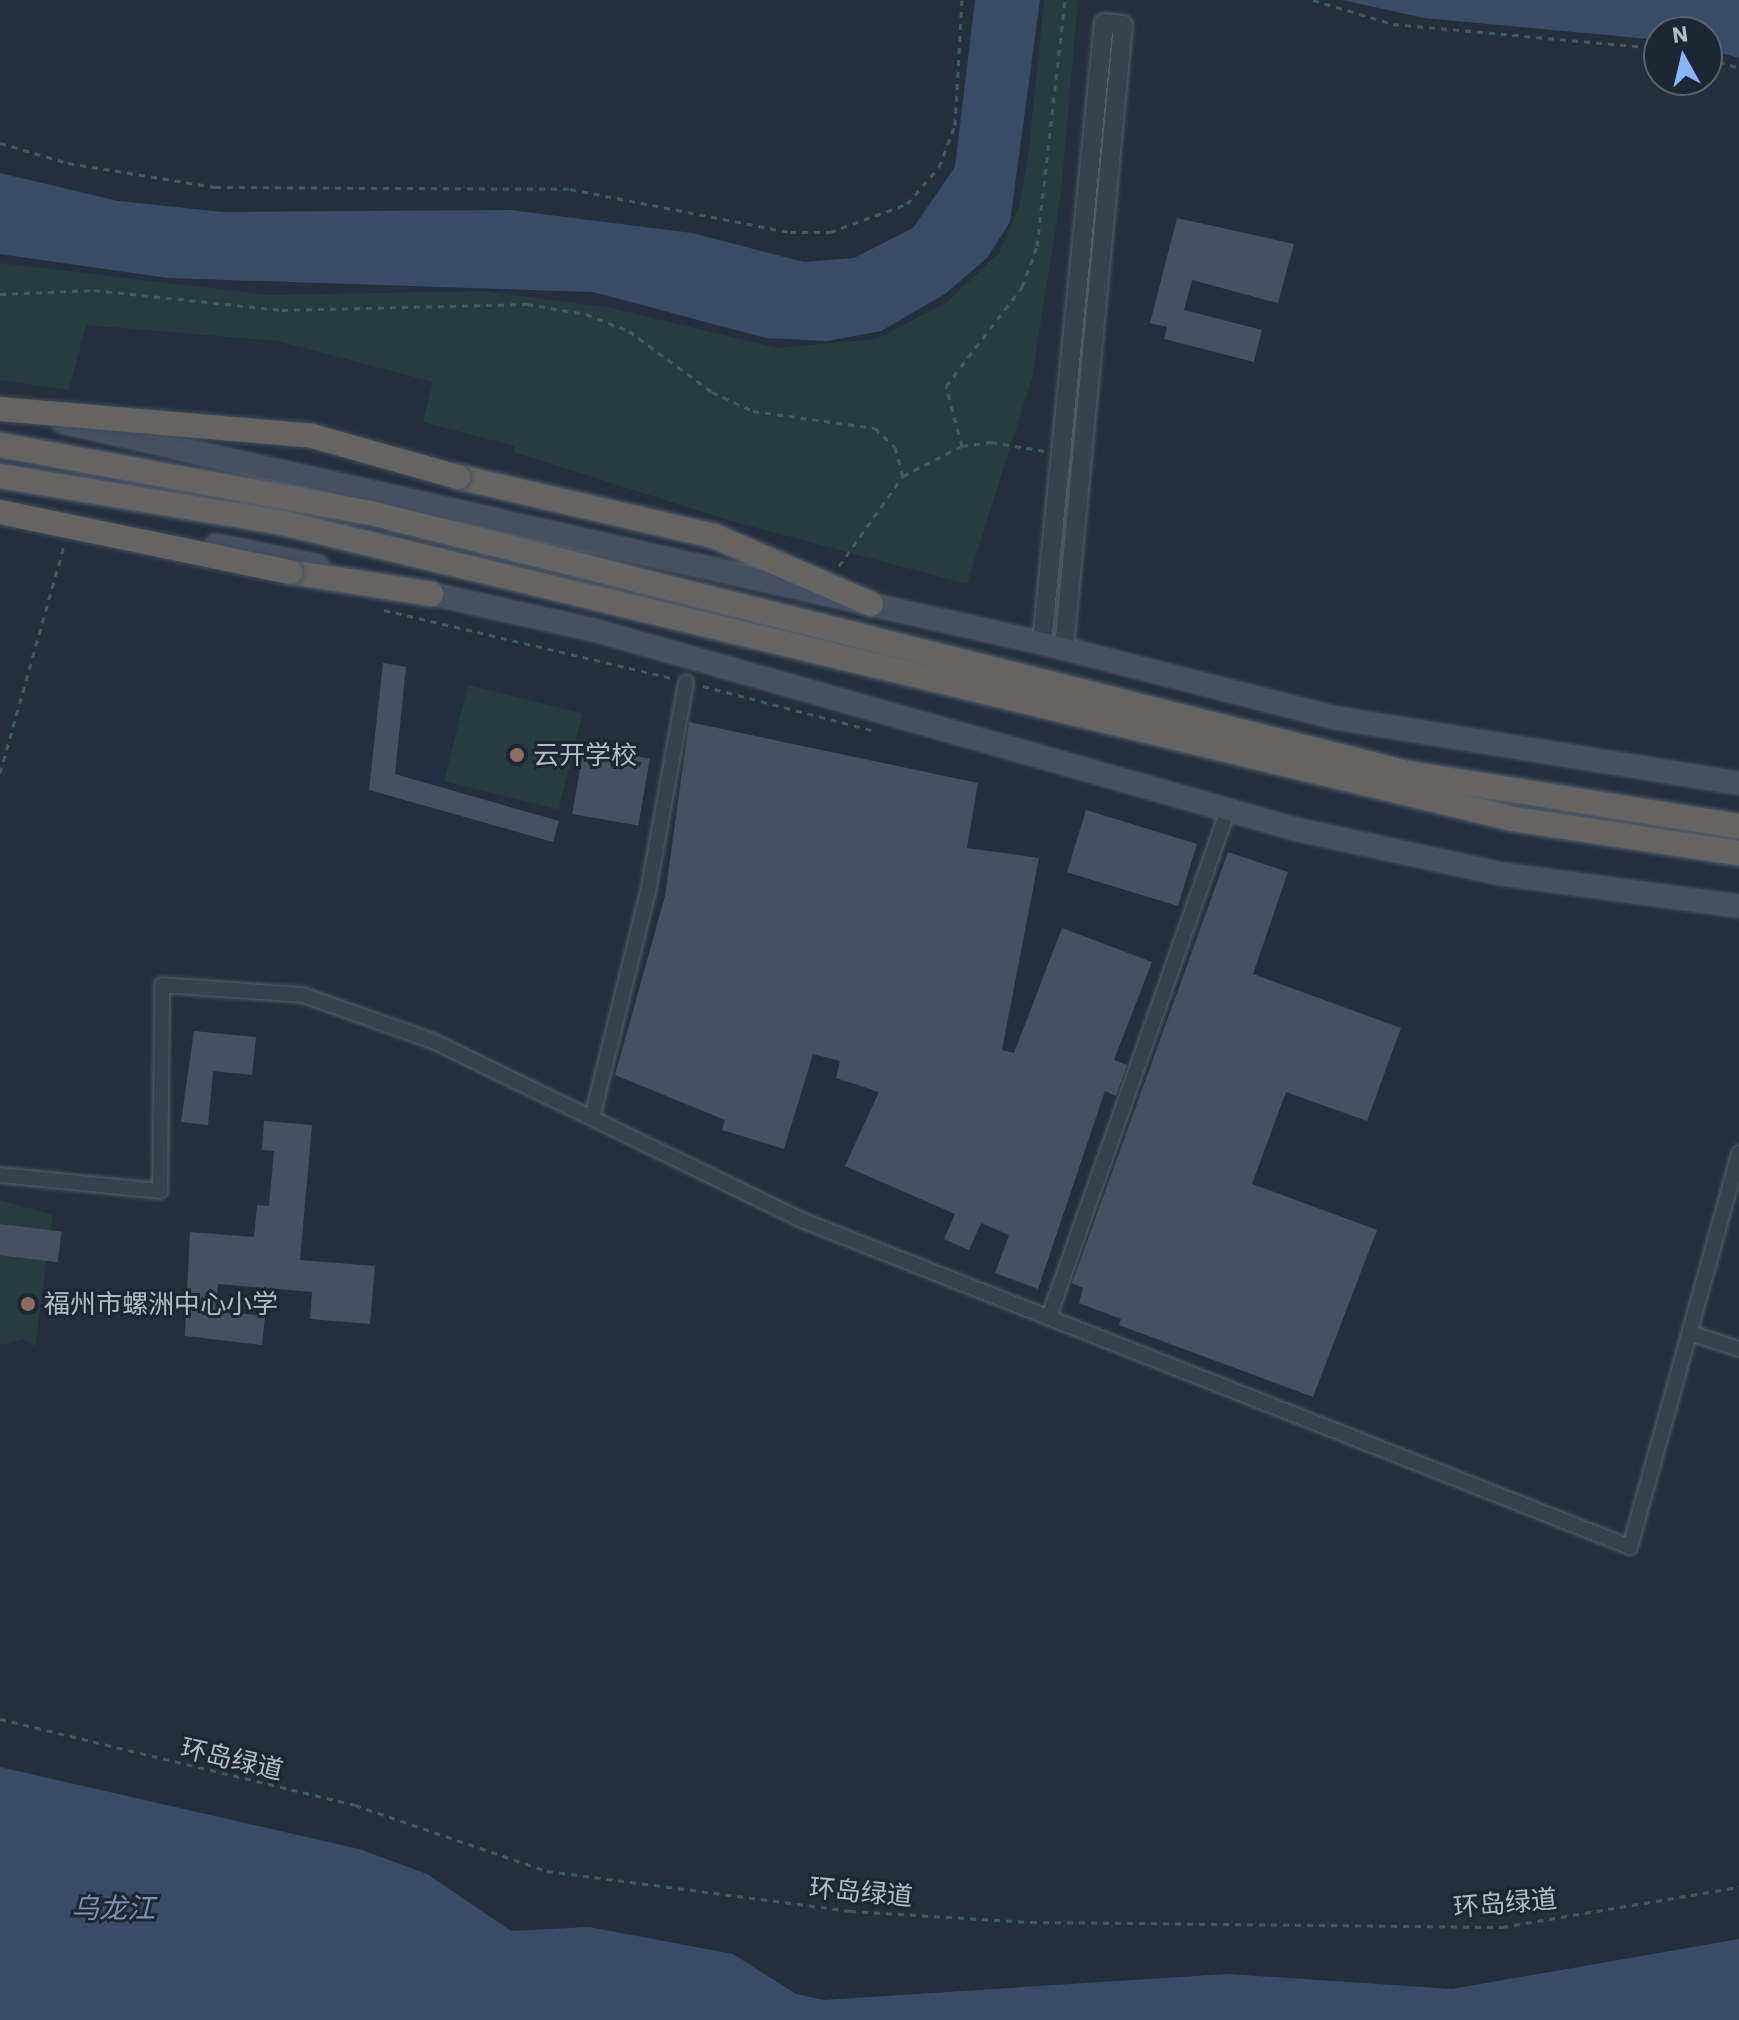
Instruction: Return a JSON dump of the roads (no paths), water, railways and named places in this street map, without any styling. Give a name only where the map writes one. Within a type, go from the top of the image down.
[{"type":"highway","points":[[0,408],[312,436],[458,477],[714,536],[871,604]]},
{"type":"highway","points":[[0,445],[371,513],[1407,773],[1739,826]]},
{"type":"highway","points":[[0,476],[279,522],[1498,815],[1739,853]]},
{"type":"highway","points":[[0,509],[291,572],[431,594]]},
{"type":"main road","points":[[0,408],[1064,648],[1383,727],[1739,783]]},
{"type":"main road","points":[[0,509],[72,518],[594,630],[1229,807],[1487,871],[1739,906]]},
{"type":"street","points":[[1042,643],[1104,23],[1123,25],[1064,648]]},
{"type":"street","points":[[592,1118],[648,892],[686,682]]},
{"type":"street","points":[[1050,1314],[1229,807]]},
{"type":"street","points":[[0,1175],[160,1191],[162,985],[303,995],[433,1041],[804,1221],[1050,1314],[1630,1547],[1693,1334],[1739,1153]]},
{"type":"street","points":[[1693,1334],[1739,1349]]},
{"type":"water","points":[[975,0],[1040,0],[1010,222],[987,258],[945,294],[881,331],[827,341],[766,338],[593,292],[168,278],[0,254],[0,173],[118,201],[223,212],[510,210],[692,233],[804,262],[854,258],[913,228],[955,167]]},
{"type":"water","points":[[1343,0],[1739,0],[1739,58],[1723,54],[1723,16],[1643,16],[1643,39],[1424,18]]},
{"type":"water","name":"乌龙江","points":[[0,1767],[359,1849],[427,1874],[511,1931],[589,1927],[733,1954],[796,1994],[824,2000],[1227,1974],[1452,1989],[1739,1939],[1739,2020],[0,2020]]},
{"type":"place","name":"云开学校","points":[[517,755]]},
{"type":"place","name":"福州市螺洲中心小学","points":[[28,1304]]}]
